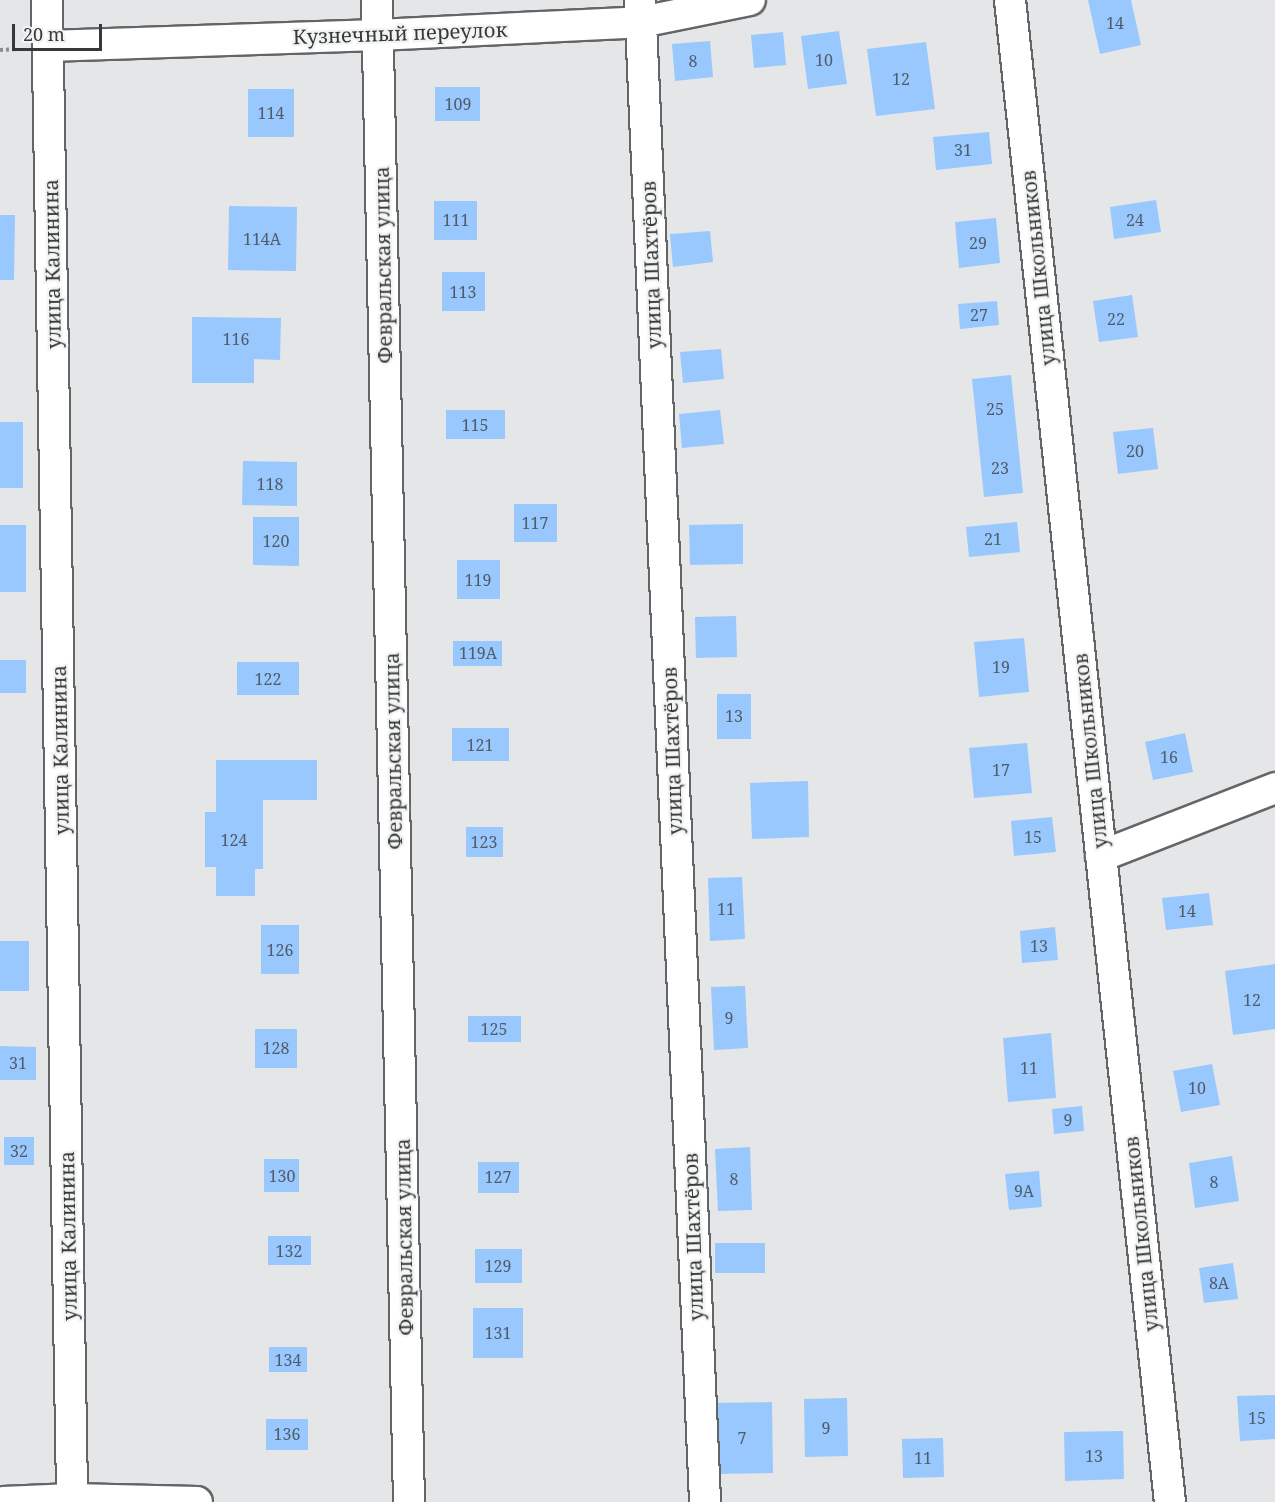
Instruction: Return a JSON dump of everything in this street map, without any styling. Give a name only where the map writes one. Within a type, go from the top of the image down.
[{"type":"street","name":"улица Калинина","points":[[47,0],[72,1499]]},
{"type":"street","name":"Февральская улица","points":[[376,0],[409,1502]]},
{"type":"street","name":"Кузнечный переулок","points":[[48,46],[378,35],[750,0]]},
{"type":"street","name":"улица Школьников","points":[[1010,0],[1170,1502]]},
{"type":"street","name":"улица Шахтёров","points":[[640,11],[705,1502]]},
{"type":"street","points":[[1101,856],[1275,788]]},
{"type":"street","points":[[3,1502],[72,1499],[197,1502]]},
{"type":"building","points":[[1088,0],[1131,0],[1141,45],[1100,54]]},
{"type":"building","points":[[839,31],[847,84],[808,89],[801,36]]},
{"type":"building","points":[[783,32],[786,65],[754,68],[751,35]]},
{"type":"building","points":[[710,41],[713,77],[675,81],[672,44]]},
{"type":"building","points":[[926,42],[935,109],[876,116],[867,49]]},
{"type":"building","points":[[435,87],[480,87],[480,121],[435,121]]},
{"type":"building","points":[[248,89],[294,89],[294,137],[248,137]]},
{"type":"building","points":[[989,132],[992,164],[936,170],[933,137]]},
{"type":"building","points":[[1156,200],[1161,232],[1114,239],[1110,207]]},
{"type":"building","points":[[434,201],[477,201],[477,240],[434,240]]},
{"type":"building","points":[[229,206],[297,207],[296,271],[228,270]]},
{"type":"building","points":[[0,215],[15,215],[14,280],[0,280]]},
{"type":"building","points":[[996,218],[1000,263],[959,268],[955,222]]},
{"type":"building","points":[[710,231],[713,262],[673,267],[670,234]]},
{"type":"building","points":[[442,272],[485,272],[485,311],[442,311]]},
{"type":"building","points":[[1132,295],[1138,337],[1099,342],[1093,301]]},
{"type":"building","points":[[997,301],[999,325],[960,329],[958,304]]},
{"type":"building","points":[[192,317],[281,318],[280,360],[254,359],[254,383],[192,383]]},
{"type":"building","points":[[721,349],[724,379],[683,383],[680,352]]},
{"type":"building","points":[[1011,375],[1023,493],[984,497],[972,379]]},
{"type":"building","points":[[446,410],[505,410],[505,439],[446,439]]},
{"type":"building","points":[[720,410],[724,444],[682,448],[679,414]]},
{"type":"building","points":[[0,422],[23,422],[23,488],[0,488]]},
{"type":"building","points":[[1153,428],[1158,469],[1118,474],[1113,432]]},
{"type":"building","points":[[243,461],[297,462],[297,506],[242,505]]},
{"type":"building","points":[[514,504],[557,504],[557,542],[514,542]]},
{"type":"building","points":[[253,517],[299,517],[299,566],[253,565]]},
{"type":"building","points":[[1017,522],[1020,552],[969,557],[966,527]]},
{"type":"building","points":[[743,524],[743,564],[690,565],[689,525]]},
{"type":"building","points":[[0,525],[26,525],[26,592],[0,592]]},
{"type":"building","points":[[457,560],[500,560],[500,599],[457,599]]},
{"type":"building","points":[[736,616],[737,657],[696,658],[695,617]]},
{"type":"building","points":[[1024,638],[1029,692],[979,697],[974,642]]},
{"type":"building","points":[[453,641],[502,641],[502,666],[453,666]]},
{"type":"building","points":[[0,660],[26,660],[26,693],[0,693]]},
{"type":"building","points":[[237,662],[299,662],[299,695],[237,695]]},
{"type":"building","points":[[717,694],[751,694],[751,739],[717,739]]},
{"type":"building","points":[[452,728],[509,728],[509,761],[452,761]]},
{"type":"building","points":[[1185,733],[1193,772],[1153,780],[1145,742]]},
{"type":"building","points":[[1027,743],[1032,793],[974,798],[969,748]]},
{"type":"building","points":[[216,760],[317,760],[317,800],[263,800],[263,869],[255,869],[255,896],[216,896],[216,867],[205,867],[205,812],[216,812]]},
{"type":"building","points":[[808,781],[809,837],[752,839],[750,783]]},
{"type":"building","points":[[1052,817],[1056,852],[1014,856],[1011,821]]},
{"type":"building","points":[[466,827],[503,827],[503,857],[466,857]]},
{"type":"building","points":[[742,877],[745,939],[710,941],[708,878]]},
{"type":"building","points":[[1209,893],[1213,925],[1166,930],[1162,898]]},
{"type":"building","points":[[261,925],[299,925],[299,974],[261,974]]},
{"type":"building","points":[[1055,927],[1058,960],[1022,963],[1020,931]]},
{"type":"building","points":[[0,941],[29,941],[29,991],[0,991]]},
{"type":"building","points":[[1275,964],[1275,1029],[1233,1035],[1225,971]]},
{"type":"building","points":[[745,986],[748,1048],[714,1050],[711,987]]},
{"type":"building","points":[[468,1016],[521,1016],[521,1042],[468,1042]]},
{"type":"building","points":[[255,1029],[297,1029],[297,1068],[255,1068]]},
{"type":"building","points":[[1051,1033],[1056,1098],[1008,1102],[1003,1038]]},
{"type":"building","points":[[0,1046],[36,1047],[36,1080],[0,1080]]},
{"type":"building","points":[[1212,1064],[1220,1105],[1181,1112],[1173,1071]]},
{"type":"building","points":[[1082,1106],[1084,1131],[1054,1134],[1052,1109]]},
{"type":"building","points":[[4,1137],[34,1137],[34,1165],[4,1165]]},
{"type":"building","points":[[750,1147],[752,1210],[718,1211],[715,1149]]},
{"type":"building","points":[[1232,1156],[1239,1201],[1195,1208],[1189,1163]]},
{"type":"building","points":[[264,1159],[299,1159],[299,1192],[264,1192]]},
{"type":"building","points":[[478,1162],[519,1162],[519,1193],[478,1193]]},
{"type":"building","points":[[1039,1171],[1042,1207],[1009,1210],[1005,1174]]},
{"type":"building","points":[[268,1236],[311,1236],[311,1265],[268,1265]]},
{"type":"building","points":[[715,1243],[765,1243],[765,1273],[715,1273]]},
{"type":"building","points":[[475,1249],[522,1249],[522,1283],[475,1283]]},
{"type":"building","points":[[1233,1263],[1238,1299],[1204,1303],[1199,1268]]},
{"type":"building","points":[[473,1308],[523,1308],[523,1358],[473,1358]]},
{"type":"building","points":[[269,1347],[307,1347],[307,1372],[269,1372]]},
{"type":"building","points":[[1275,1395],[1275,1439],[1240,1441],[1237,1396]]},
{"type":"building","points":[[847,1398],[848,1456],[805,1457],[804,1399]]},
{"type":"building","points":[[772,1402],[773,1473],[712,1474],[710,1403]]},
{"type":"building","points":[[266,1419],[308,1419],[308,1450],[266,1450]]},
{"type":"building","points":[[1123,1431],[1124,1479],[1065,1481],[1064,1432]]},
{"type":"building","points":[[943,1438],[944,1477],[903,1478],[902,1439]]}]
